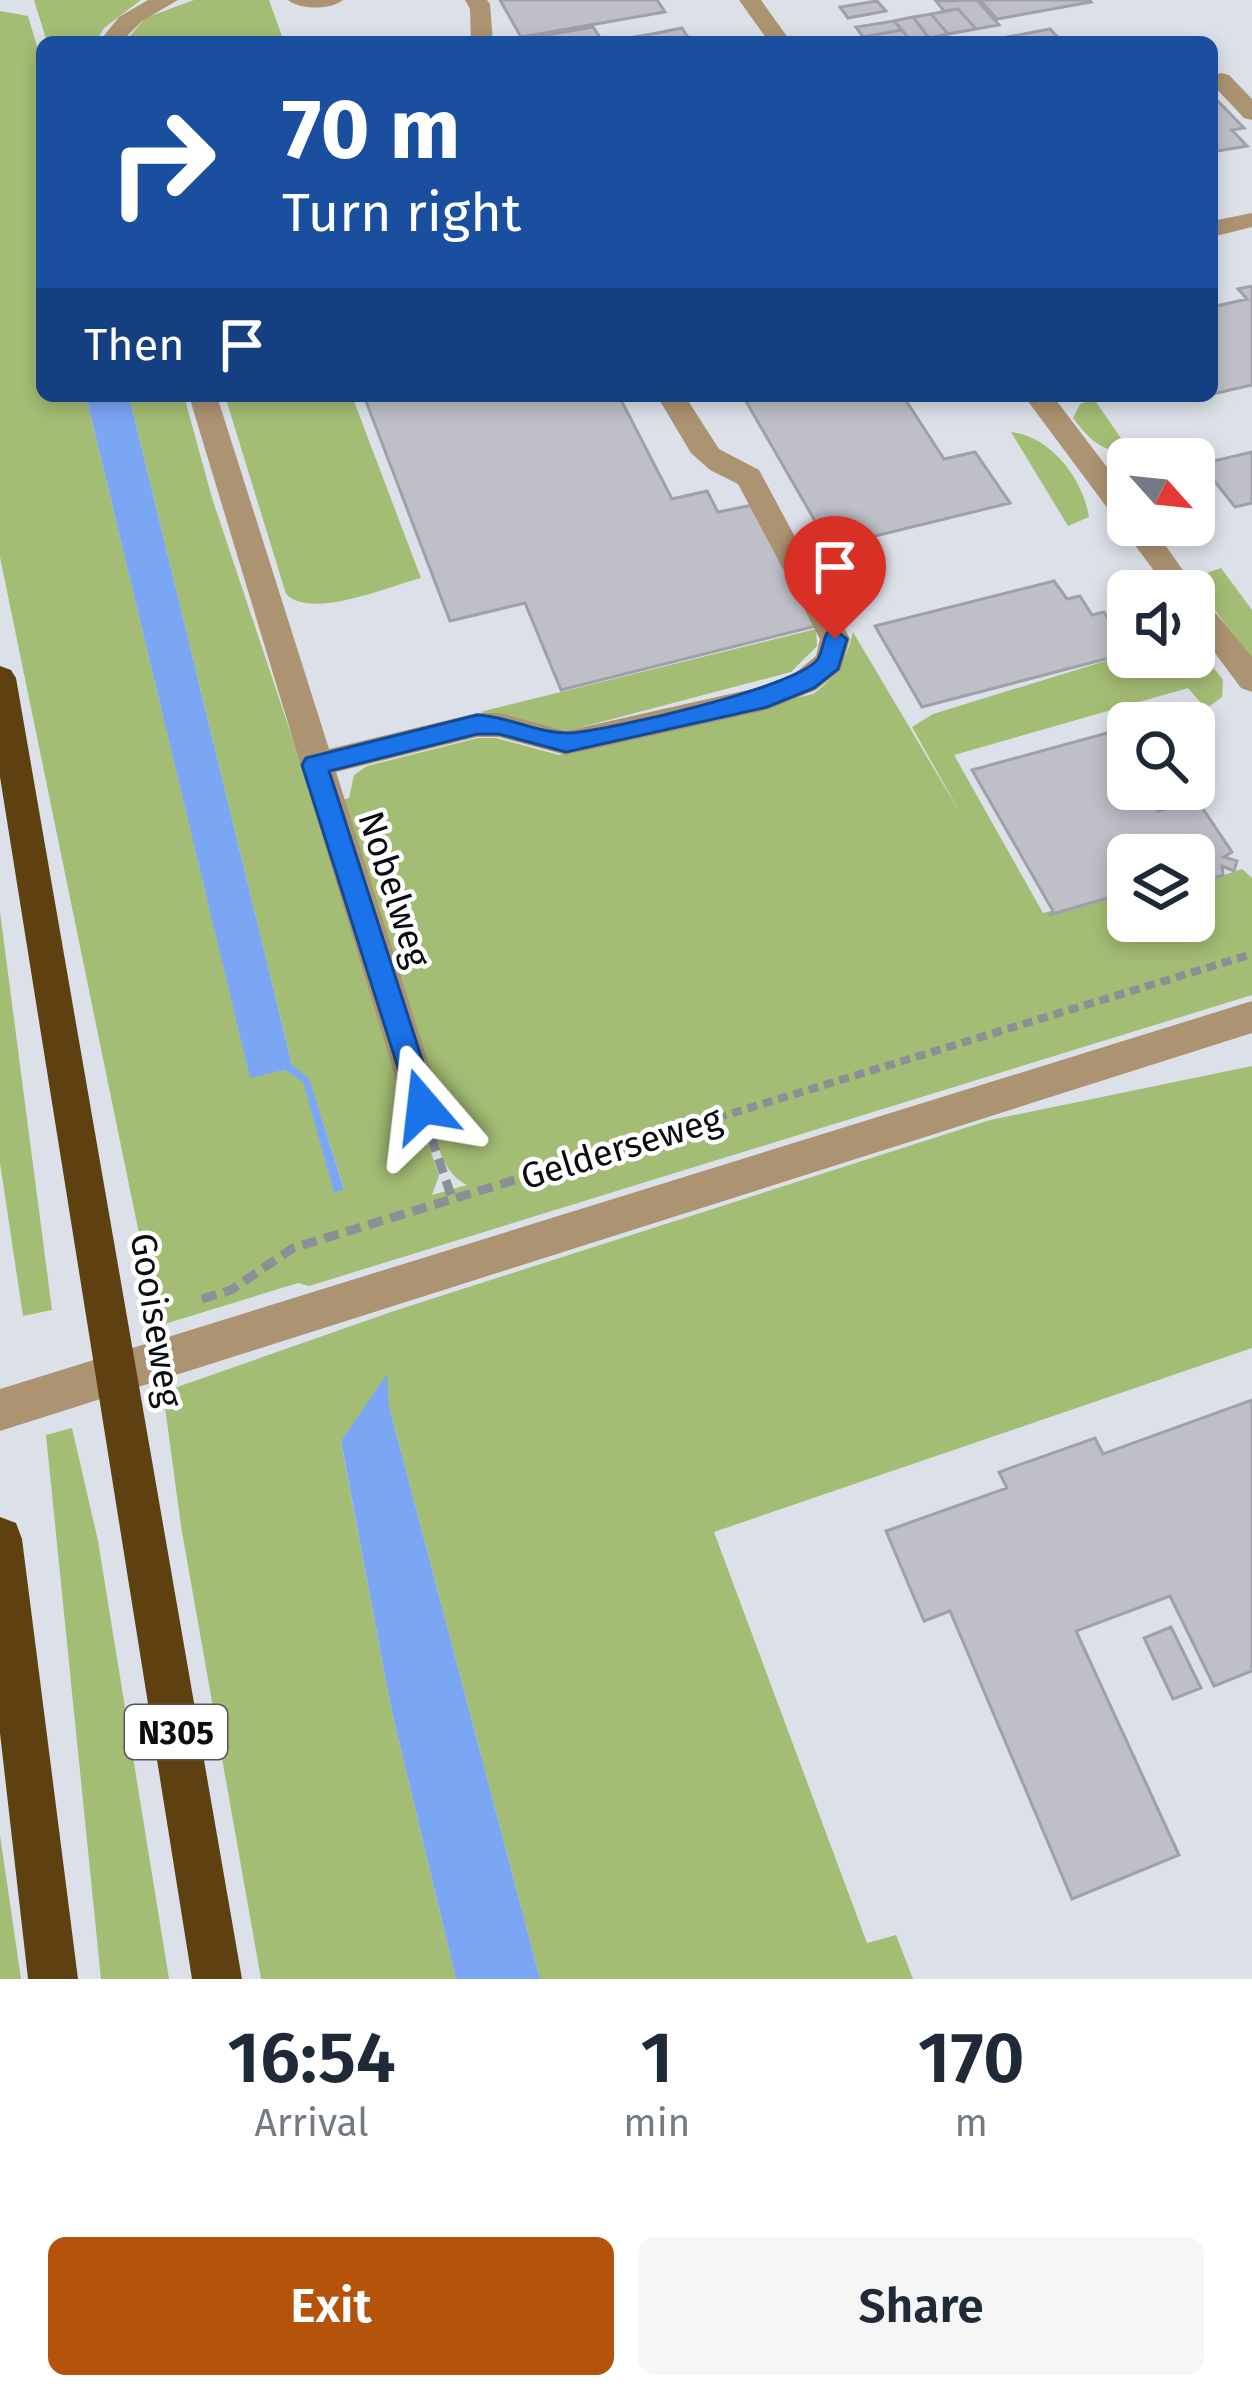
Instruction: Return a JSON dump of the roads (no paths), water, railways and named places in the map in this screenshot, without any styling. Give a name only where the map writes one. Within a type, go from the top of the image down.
[{"type":"highway","name":"Gooiseweg","points":[[0,677],[217,1979]]},
{"type":"highway","points":[[2,1557],[53,1979]]},
{"type":"street","points":[[114,36],[146,8],[167,0]]},
{"type":"street","points":[[299,0],[332,0]]},
{"type":"street","points":[[476,0],[483,14],[480,36]]},
{"type":"street","points":[[750,0],[776,36]]},
{"type":"street","points":[[1221,80],[1252,112]]},
{"type":"street","points":[[1218,228],[1252,220]]},
{"type":"street","name":"Nobelweg","points":[[205,402],[423,1106]]},
{"type":"street","points":[[314,765],[477,724],[566,742],[767,698],[805,682],[830,662],[835,639],[749,477],[724,469],[704,454],[674,402]]},
{"type":"street","points":[[1042,402],[1107,488]]},
{"type":"street","points":[[1151,546],[1169,570]]},
{"type":"street","points":[[1215,631],[1252,680]]},
{"type":"street","name":"Gelderseweg","points":[[0,1410],[1252,1017]]},
{"type":"water","points":[[87,402],[130,402],[292,1065],[309,1078],[344,1189],[334,1193],[303,1082],[285,1070],[250,1078]]},
{"type":"water","points":[[387,1374],[389,1406],[540,1979],[456,1979],[391,1708],[341,1441]]}]
